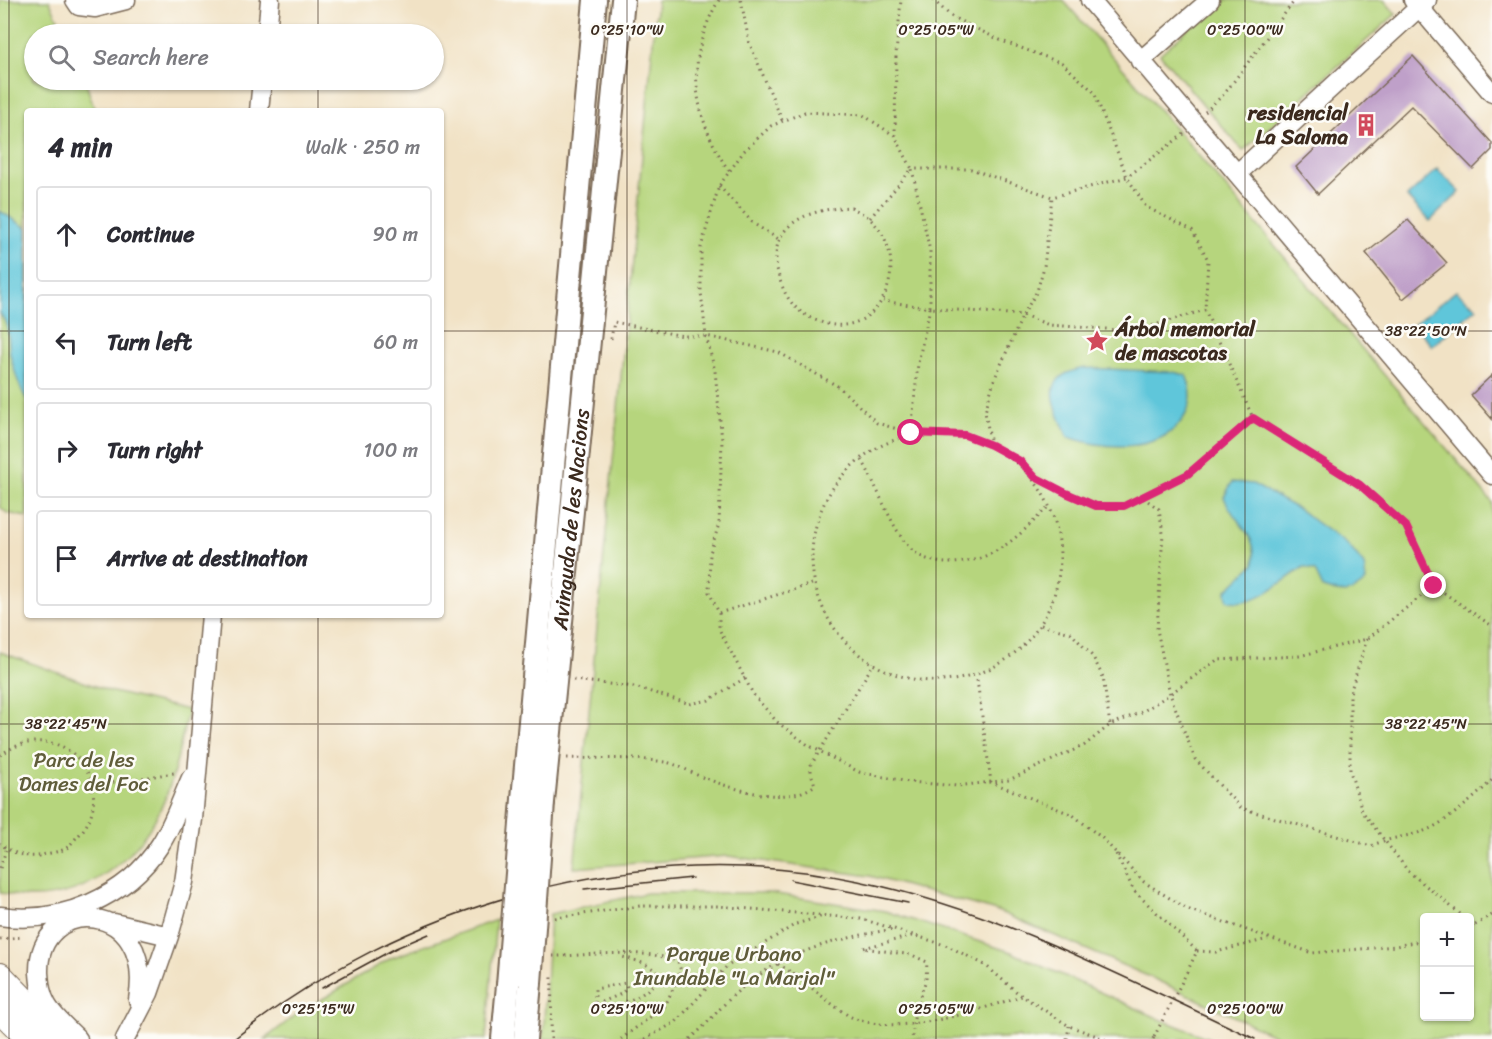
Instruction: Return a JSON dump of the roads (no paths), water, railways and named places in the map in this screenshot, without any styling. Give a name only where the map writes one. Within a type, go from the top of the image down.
[{"type":"main road","points":[[0,976],[61,1039]]},
{"type":"main road","points":[[0,1009],[30,1039]]},
{"type":"street","points":[[75,0],[79,6],[95,8],[126,0]]},
{"type":"street","points":[[266,0],[270,0],[268,24]]},
{"type":"street","name":"Avinguda de les Nacions","points":[[525,1039],[530,983],[533,800],[595,0]]},
{"type":"street","name":"Avinguda de les Nacions","points":[[503,1039],[533,800],[623,0]]},
{"type":"street","points":[[1090,0],[1492,475]]},
{"type":"street","points":[[1140,61],[1210,0]]},
{"type":"street","points":[[1238,173],[1419,2],[1492,93]]},
{"type":"street","points":[[259,108],[261,90]]},
{"type":"street","points":[[125,1039],[149,993],[169,936],[184,882],[193,819],[211,618]]},
{"type":"street","points":[[0,916],[48,917],[69,912],[127,883],[160,845],[196,765]]},
{"type":"street","points":[[78,1039],[47,1006],[40,987],[39,957],[48,938],[74,920],[91,919],[169,936]]},
{"type":"street","points":[[114,923],[131,941],[139,961],[141,981],[135,1017]]},
{"type":"water","points":[[1437,169],[1460,192],[1430,221],[1407,197]]},
{"type":"water","points":[[0,211],[24,226],[24,394],[10,354],[7,328],[0,313]]},
{"type":"water","points":[[1456,291],[1477,308],[1432,346],[1414,324]]},
{"type":"water","points":[[1086,368],[1173,372],[1186,375],[1191,392],[1189,408],[1173,430],[1146,443],[1114,446],[1068,437],[1055,403],[1053,393],[1055,384],[1061,377]]},
{"type":"water","points":[[1232,482],[1253,484],[1298,509],[1349,546],[1364,565],[1366,581],[1351,592],[1336,592],[1323,588],[1315,571],[1304,567],[1257,597],[1237,602],[1227,600],[1226,591],[1254,564],[1254,553],[1249,536],[1224,497]]},
{"type":"tram line","points":[[234,1039],[301,991],[374,950],[450,917],[529,891],[611,875],[693,867],[776,869],[858,881],[961,909],[1061,948],[1255,1039]]},
{"type":"tram line","points":[[584,889],[692,878]]},
{"type":"tram line","points":[[791,880],[908,903]]},
{"type":"tram line","points":[[322,988],[396,948],[429,934]]},
{"type":"place","name":"residencial La Saloma","points":[[1366,125]]},
{"type":"place","name":"Árbol memorial de mascotas","points":[[1097,341]]},
{"type":"park label","name":"Parc de les Dames del Foc","points":[[84,772]]},
{"type":"park label","name":"Parque Urbano Inundable \"La Marjal\"","points":[[734,966]]}]
